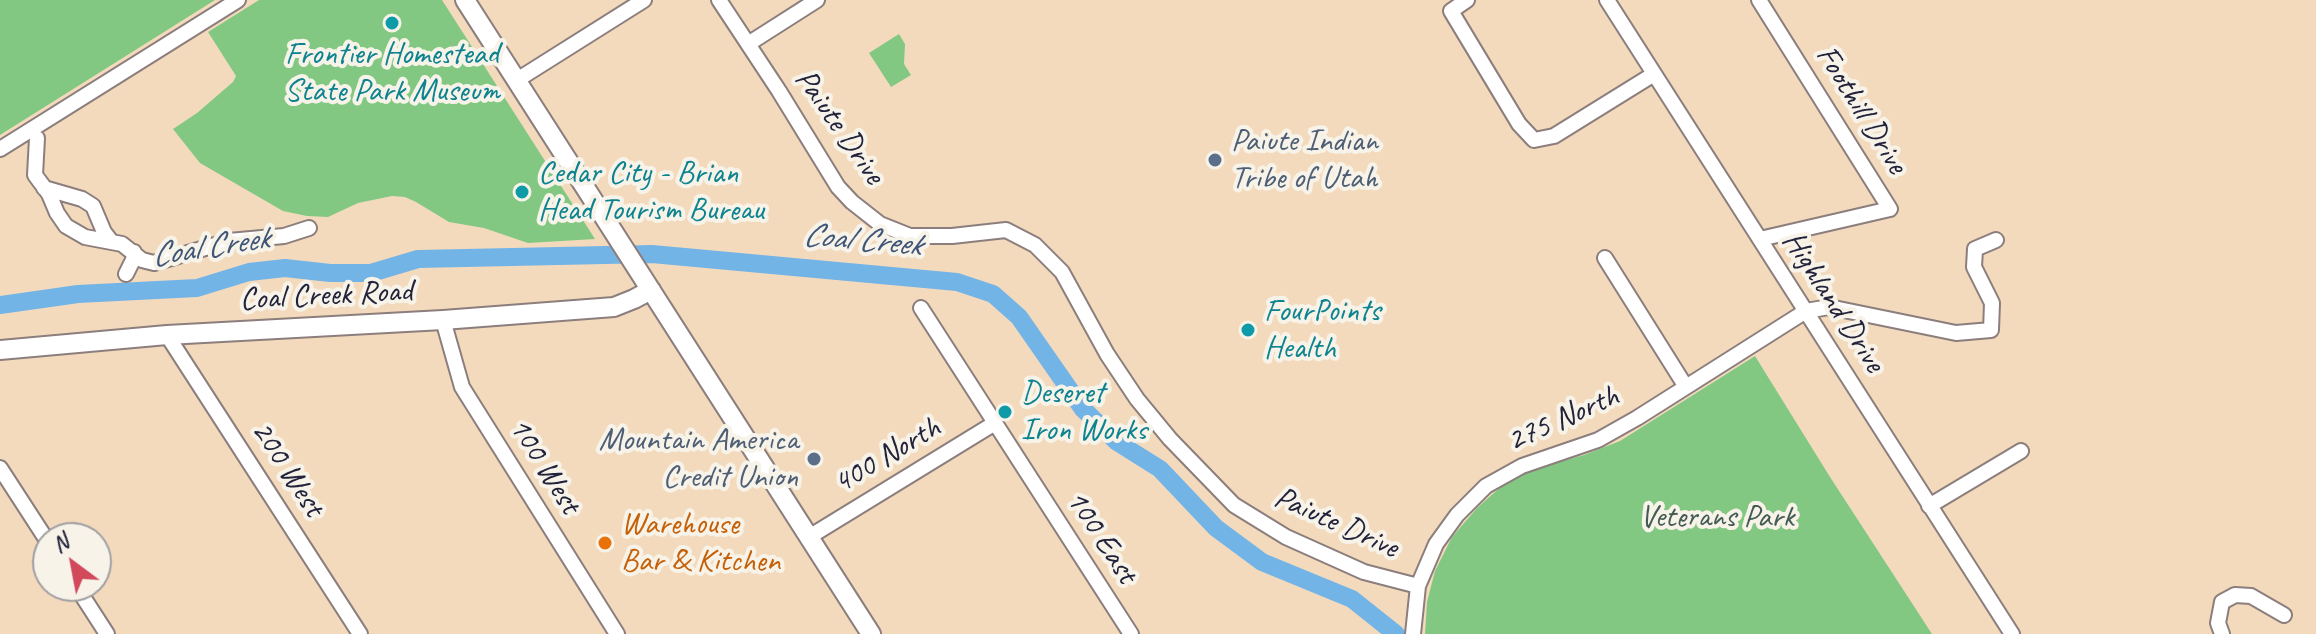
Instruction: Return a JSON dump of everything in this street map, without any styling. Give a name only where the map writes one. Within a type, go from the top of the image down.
[{"type":"main road","points":[[465,0],[871,634]]},
{"type":"main road","name":"Coal Creek Road","points":[[0,350],[167,335],[614,307],[651,290]]},
{"type":"street","points":[[0,149],[238,0]]},
{"type":"street","points":[[517,80],[644,0]]},
{"type":"street","name":"Paiute Drive","points":[[719,0],[838,187],[852,202],[880,224],[910,236],[952,236],[1006,230],[1035,245],[1062,272],[1107,354],[1137,399],[1170,439],[1234,505],[1286,537],[1364,572],[1418,586]]},
{"type":"street","points":[[748,44],[817,0]]},
{"type":"street","points":[[1467,0],[1451,11],[1519,124],[1534,140],[1554,136],[1654,74]]},
{"type":"street","name":"Highland Drive","points":[[1607,0],[2012,634]]},
{"type":"street","name":"Foothill Drive","points":[[1759,0],[1890,209],[1760,239]]},
{"type":"street","points":[[37,138],[35,175],[66,226],[85,237],[122,244],[140,262]]},
{"type":"street","points":[[44,188],[82,199],[93,206],[111,241]]},
{"type":"street","points":[[126,274],[133,260],[154,263],[229,241],[284,236],[309,228]]},
{"type":"street","points":[[1806,311],[1829,307],[1956,333],[1991,330],[1992,303],[1974,267],[1974,258],[1975,249],[1996,240]]},
{"type":"street","points":[[1605,258],[1686,387]]},
{"type":"street","name":"100 East","points":[[921,308],[1131,634]]},
{"type":"street","name":"275 North","points":[[1413,634],[1418,586],[1436,544],[1457,515],[1486,486],[1522,466],[1598,440],[1806,311]]},
{"type":"street","name":"100 West","points":[[443,320],[462,387],[617,634]]},
{"type":"street","name":"200 West","points":[[167,335],[360,634]]},
{"type":"street","name":"400 North","points":[[809,537],[995,423]]},
{"type":"street","points":[[1929,506],[2021,451]]},
{"type":"street","points":[[0,468],[35,522]]},
{"type":"street","points":[[2222,634],[2218,623],[2222,602],[2235,595],[2251,596],[2284,615]]},
{"type":"street","points":[[86,602],[107,634]]},
{"type":"green space","points":[[0,0],[215,0],[0,135]]},
{"type":"green space","points":[[259,0],[442,0],[595,239],[528,243],[484,228],[449,222],[405,197],[392,196],[358,203],[328,217],[307,216],[283,211],[200,163],[173,129],[197,113],[236,76],[208,32]]},
{"type":"green space","points":[[899,34],[905,44],[904,64],[911,75],[891,87],[869,53]]},
{"type":"green space","name":"Veterans Park","points":[[1755,356],[1932,634],[1425,634],[1427,602],[1435,571],[1452,537],[1477,508],[1505,483],[1537,468],[1620,441]]},
{"type":"waterway","name":"Coal Creek","points":[[0,305],[78,294],[197,288],[249,272],[285,268],[371,273],[418,259],[652,254],[957,282],[993,294],[1019,317],[1083,409],[1117,442],[1160,469],[1216,528],[1262,562],[1352,599],[1396,634]]},
{"type":"place","name":"Frontier Homestead State Park Museum","points":[[392,23]]},
{"type":"place","name":"Paiute Indian Tribe of Utah","points":[[1215,160]]},
{"type":"place","name":"Cedar City - Brian Head Tourism Bureau","points":[[522,192]]},
{"type":"place","name":"FourPoints Health","points":[[1248,330]]},
{"type":"place","name":"Deseret Iron Works","points":[[1005,412]]},
{"type":"place","name":"Mountain America Credit Union","points":[[814,459]]},
{"type":"place","name":"Warehouse Bar & Kitchen","points":[[605,543]]}]
